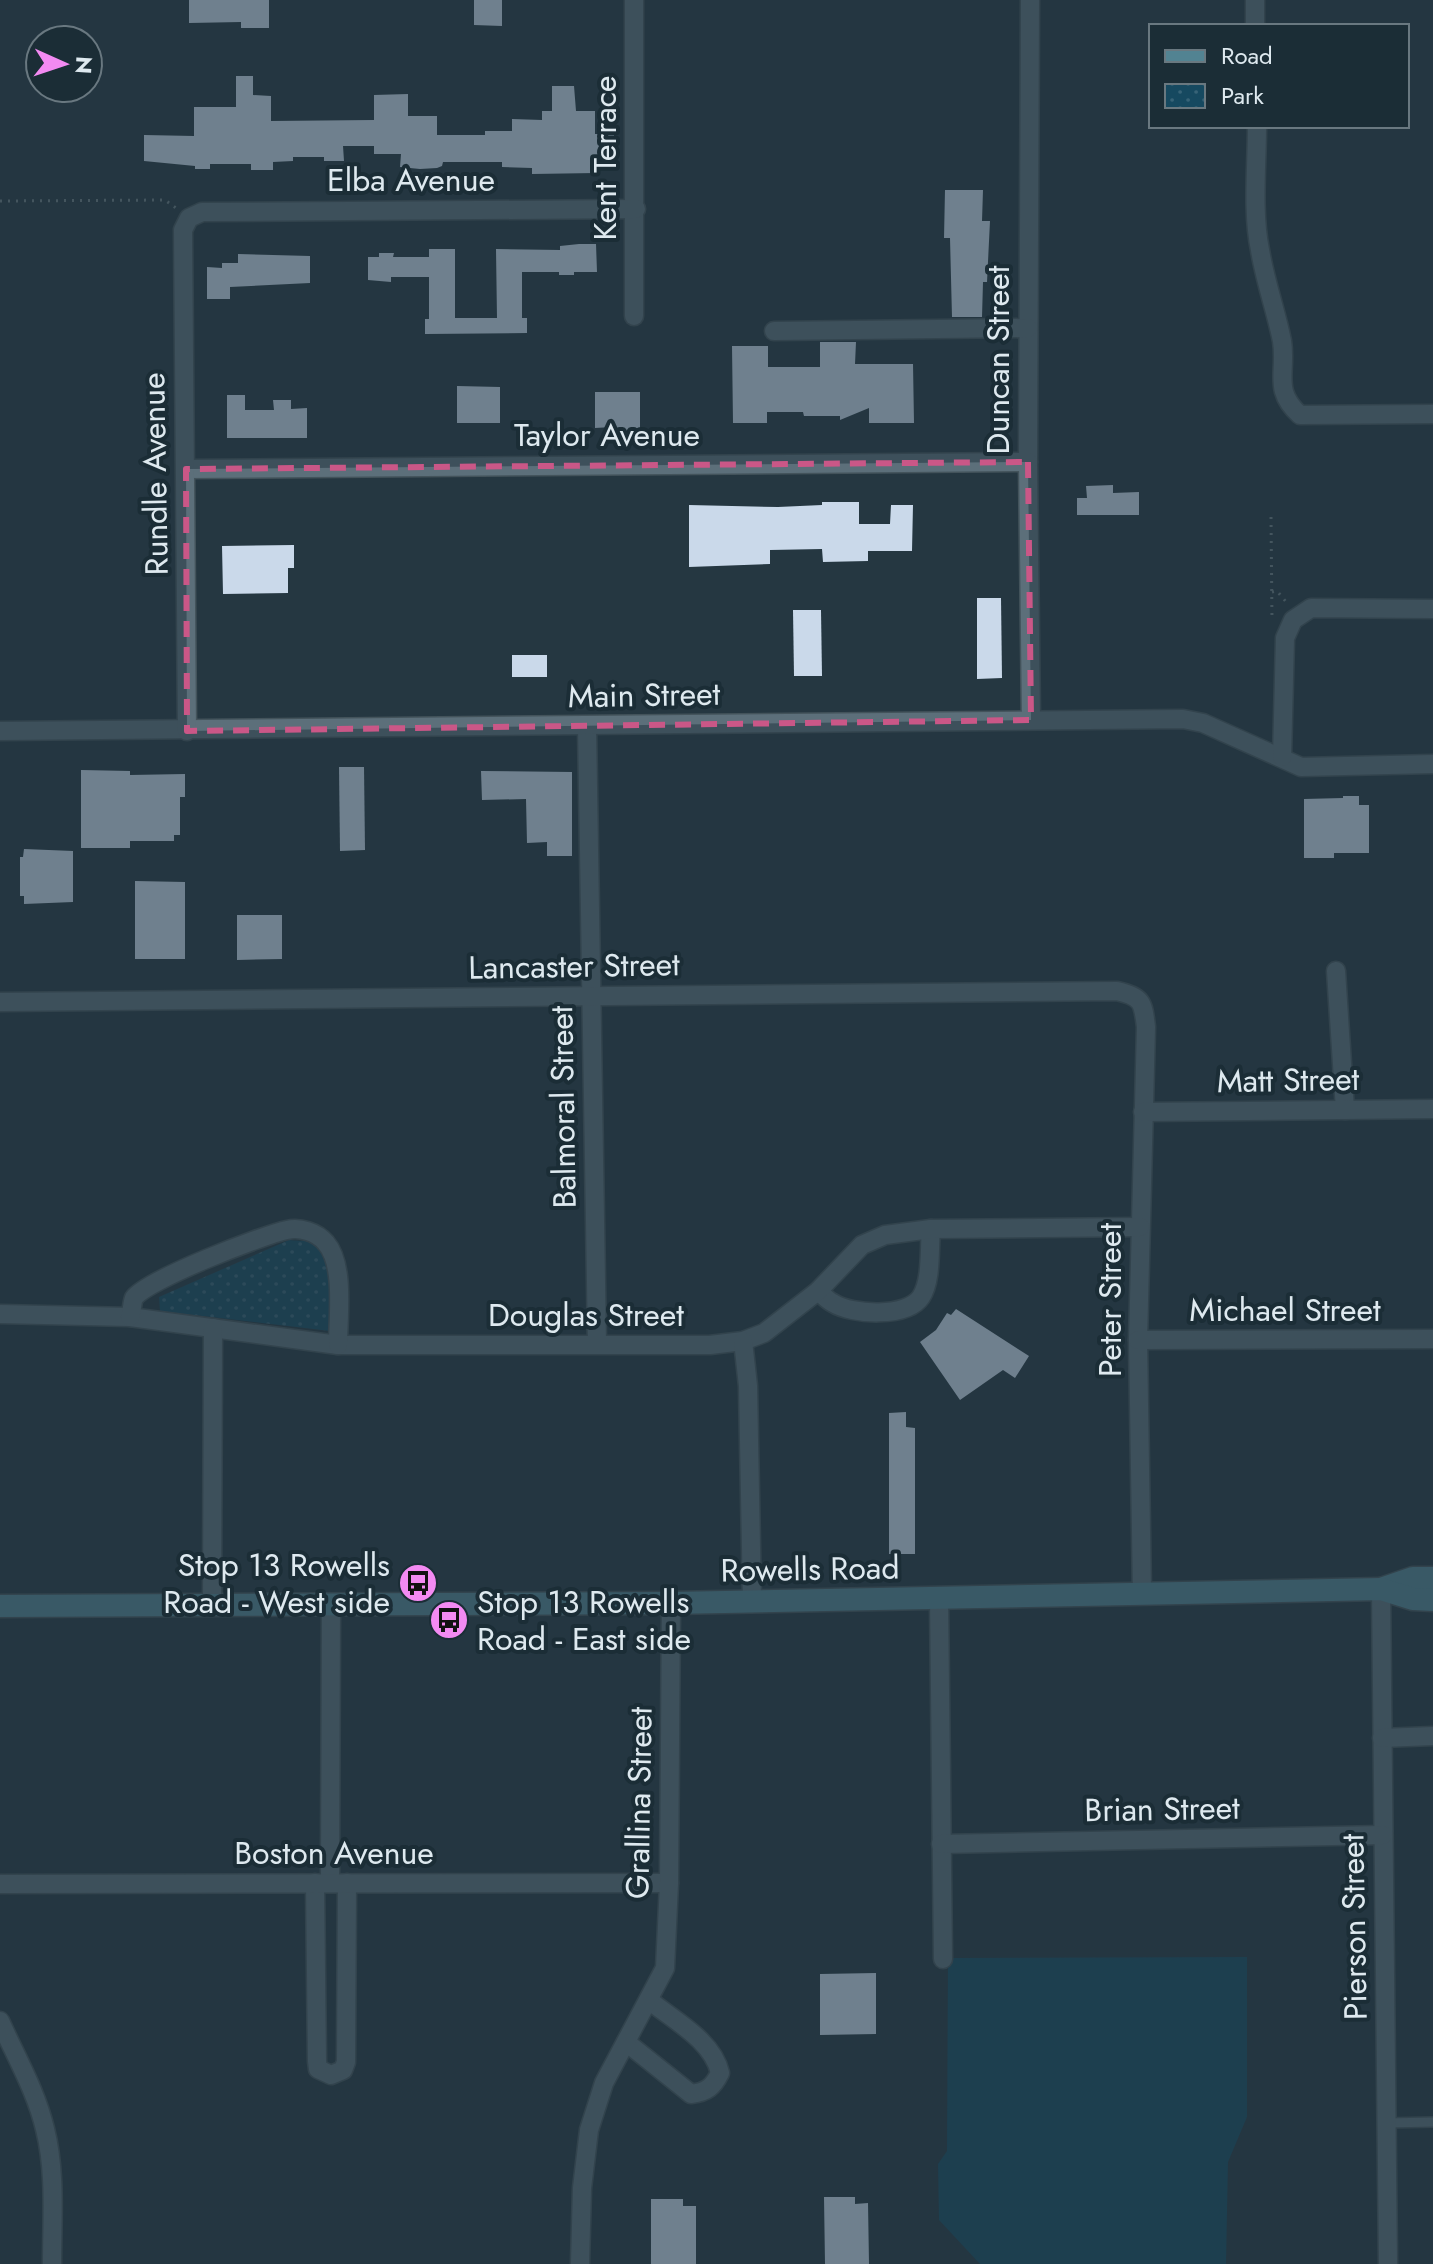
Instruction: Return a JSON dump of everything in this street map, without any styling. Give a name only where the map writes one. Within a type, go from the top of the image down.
[{"type":"main road","name":"Rowells Road","points":[[0,1606],[331,1606],[939,1599],[1381,1589],[1413,1578],[1433,1578]]},
{"type":"main road","name":"Rowells Road","points":[[1381,1589],[1413,1599],[1433,1600]]},
{"type":"street","name":"Kent Terrace","points":[[634,0],[634,316]]},
{"type":"street","name":"Duncan Street","points":[[1030,0],[1028,462],[1031,720]]},
{"type":"street","points":[[1255,0],[1255,24]]},
{"type":"street","points":[[1257,128],[1259,249],[1277,315],[1283,347],[1281,386],[1289,405],[1300,415],[1433,414]]},
{"type":"street","name":"Elba Avenue","points":[[189,218],[202,212],[636,209]]},
{"type":"street","name":"Rundle Avenue","points":[[187,731],[183,230],[189,218]]},
{"type":"street","points":[[774,331],[1028,328]]},
{"type":"street","name":"Taylor Avenue","points":[[186,469],[1028,462]]},
{"type":"street","points":[[1282,757],[1285,638],[1293,620],[1311,608],[1433,609]]},
{"type":"street","name":"Main Street","points":[[0,731],[1189,719],[1301,767],[1433,764]]},
{"type":"street","name":"Balmoral Street","points":[[587,726],[597,1344]]},
{"type":"street","points":[[1336,971],[1345,1110]]},
{"type":"street","name":"Lancaster Street","points":[[0,1002],[1117,991],[1133,995],[1143,1005]]},
{"type":"street","name":"Peter Street","points":[[1142,1595],[1138,1340],[1146,1027],[1143,1005]]},
{"type":"street","name":"Matt Street","points":[[1143,1112],[1433,1109]]},
{"type":"street","name":"Douglas Street","points":[[0,1314],[130,1317],[338,1345],[710,1345],[743,1341],[764,1333],[818,1291],[862,1245],[885,1235],[931,1229],[1140,1227]]},
{"type":"street","points":[[818,1291],[834,1304],[848,1309],[882,1313],[905,1308],[920,1298],[927,1277],[931,1229]]},
{"type":"street","points":[[130,1317],[134,1298],[149,1287],[213,1256],[287,1230],[304,1230],[325,1240],[337,1261],[338,1345]]},
{"type":"street","points":[[212,1606],[213,1328]]},
{"type":"street","name":"Michael Street","points":[[1138,1340],[1433,1339]]},
{"type":"street","points":[[743,1341],[748,1386],[752,1601]]},
{"type":"street","name":"Pierson Street","points":[[1381,1589],[1388,2264]]},
{"type":"street","points":[[939,1599],[943,1959]]},
{"type":"street","name":"Grallina Street","points":[[580,2264],[582,2188],[589,2130],[604,2083],[665,1968],[669,1883],[671,1603]]},
{"type":"street","points":[[331,1606],[331,1883],[317,2061],[318,2069],[331,2075],[343,2070],[346,2062],[331,1883]]},
{"type":"street","points":[[1382,1738],[1433,1736]]},
{"type":"street","name":"Brian Street","points":[[941,1844],[1383,1835]]},
{"type":"street","name":"Boston Avenue","points":[[0,1884],[669,1883]]},
{"type":"street","points":[[626,2042],[691,2094],[703,2093],[714,2086],[720,2073],[717,2058],[650,2001]]},
{"type":"street","points":[[0,2021],[6,2051],[36,2096],[46,2131],[51,2165],[52,2264]]},
{"type":"lane","points":[[1387,2123],[1433,2122]]},
{"type":"path","points":[[0,201],[165,200],[189,218]]},
{"type":"path","points":[[1271,517],[1272,629]]},
{"type":"path","points":[[1272,592],[1277,591],[1288,605]]},
{"type":"highlighted area","points":[[1028,462],[1031,720],[187,731],[186,469]]},
{"type":"green space","points":[[289,1240],[309,1242],[319,1248],[326,1258],[332,1281],[330,1331],[160,1311],[159,1297]]},
{"type":"green space","points":[[1247,1957],[1247,2117],[1228,2162],[1226,2264],[980,2264],[939,2220],[938,2164],[947,2151],[948,1958]]},
{"type":"building","points":[[189,0],[269,0],[269,28],[241,28],[241,22],[189,23]]},
{"type":"building","points":[[474,0],[502,0],[502,26],[474,25]]},
{"type":"building","points":[[236,76],[253,76],[253,95],[271,96],[271,121],[374,120],[374,95],[408,94],[408,116],[437,116],[437,135],[485,135],[485,131],[512,131],[512,119],[542,120],[542,111],[552,111],[552,86],[574,86],[576,111],[595,111],[595,134],[614,134],[614,162],[596,162],[596,173],[532,174],[532,168],[502,167],[502,162],[443,162],[437,168],[420,169],[400,167],[401,154],[374,154],[374,146],[343,146],[344,161],[324,161],[324,157],[293,157],[293,161],[273,162],[273,170],[251,170],[251,164],[210,164],[210,169],[195,169],[195,166],[144,161],[144,135],[194,136],[194,107],[236,107]]},
{"type":"building","points":[[945,190],[983,190],[982,221],[990,221],[982,317],[952,317],[950,238],[944,238]]},
{"type":"building","points":[[596,244],[597,272],[559,275],[559,272],[522,272],[522,318],[527,318],[527,333],[425,334],[425,319],[429,319],[429,277],[391,277],[391,282],[368,280],[368,257],[379,257],[379,253],[394,253],[393,257],[429,257],[429,249],[455,249],[455,318],[497,318],[496,249],[560,250],[560,246]]},
{"type":"building","points":[[238,254],[310,256],[310,283],[230,287],[230,299],[207,299],[207,267],[222,268],[222,263],[238,263]]},
{"type":"building","points":[[820,342],[856,342],[855,364],[913,364],[914,423],[869,423],[869,408],[840,420],[840,416],[767,412],[767,423],[733,423],[732,346],[768,346],[768,367],[820,367]]},
{"type":"building","points":[[457,386],[500,387],[500,423],[457,423]]},
{"type":"building","points":[[595,392],[640,392],[640,432],[612,432],[612,427],[595,428]]},
{"type":"building","points":[[227,395],[245,395],[245,410],[274,410],[273,400],[291,400],[291,409],[307,408],[307,438],[227,438]]},
{"type":"building","points":[[1113,485],[1113,493],[1139,492],[1139,515],[1077,515],[1077,498],[1087,498],[1086,486]]},
{"type":"building","points":[[822,502],[859,502],[859,524],[890,524],[891,505],[913,505],[912,551],[868,551],[868,561],[823,562],[822,549],[770,550],[770,564],[689,567],[689,505],[778,507],[822,505]]},
{"type":"building","points":[[294,545],[294,568],[288,568],[288,593],[223,594],[222,546]]},
{"type":"building","points":[[977,598],[1001,598],[1002,678],[977,679]]},
{"type":"building","points":[[793,610],[821,610],[822,676],[794,676]]},
{"type":"building","points":[[512,655],[547,655],[547,677],[512,677]]},
{"type":"building","points":[[339,767],[364,767],[365,850],[340,851]]},
{"type":"building","points":[[81,770],[130,771],[130,775],[185,774],[185,797],[180,797],[180,835],[174,835],[174,841],[130,841],[130,848],[81,848]]},
{"type":"building","points":[[481,771],[572,772],[572,856],[547,856],[547,842],[527,843],[526,799],[482,800]]},
{"type":"building","points":[[1359,796],[1359,805],[1369,805],[1369,853],[1334,853],[1334,858],[1304,858],[1304,799]]},
{"type":"building","points":[[24,849],[73,851],[73,902],[24,904],[24,896],[20,896],[20,857],[23,857]]},
{"type":"building","points":[[135,881],[185,882],[185,959],[135,959]]},
{"type":"building","points":[[237,915],[282,915],[282,959],[237,960]]},
{"type":"building","points":[[956,1309],[1029,1356],[1015,1378],[1003,1370],[960,1400],[920,1342],[936,1330],[947,1313],[951,1315]]},
{"type":"building","points":[[906,1412],[906,1427],[915,1428],[915,1554],[889,1554],[889,1413]]},
{"type":"building","points":[[876,1973],[876,2034],[820,2035],[820,1974]]},
{"type":"building","points":[[824,2197],[855,2197],[855,2204],[868,2203],[869,2264],[825,2264]]},
{"type":"building","points":[[651,2199],[683,2199],[683,2206],[696,2206],[696,2264],[651,2264]]},
{"type":"place","name":"Stop 13 Rowells Road - West side","points":[[418,1583]]},
{"type":"place","name":"Stop 13 Rowells Road - East side","points":[[449,1620]]}]
